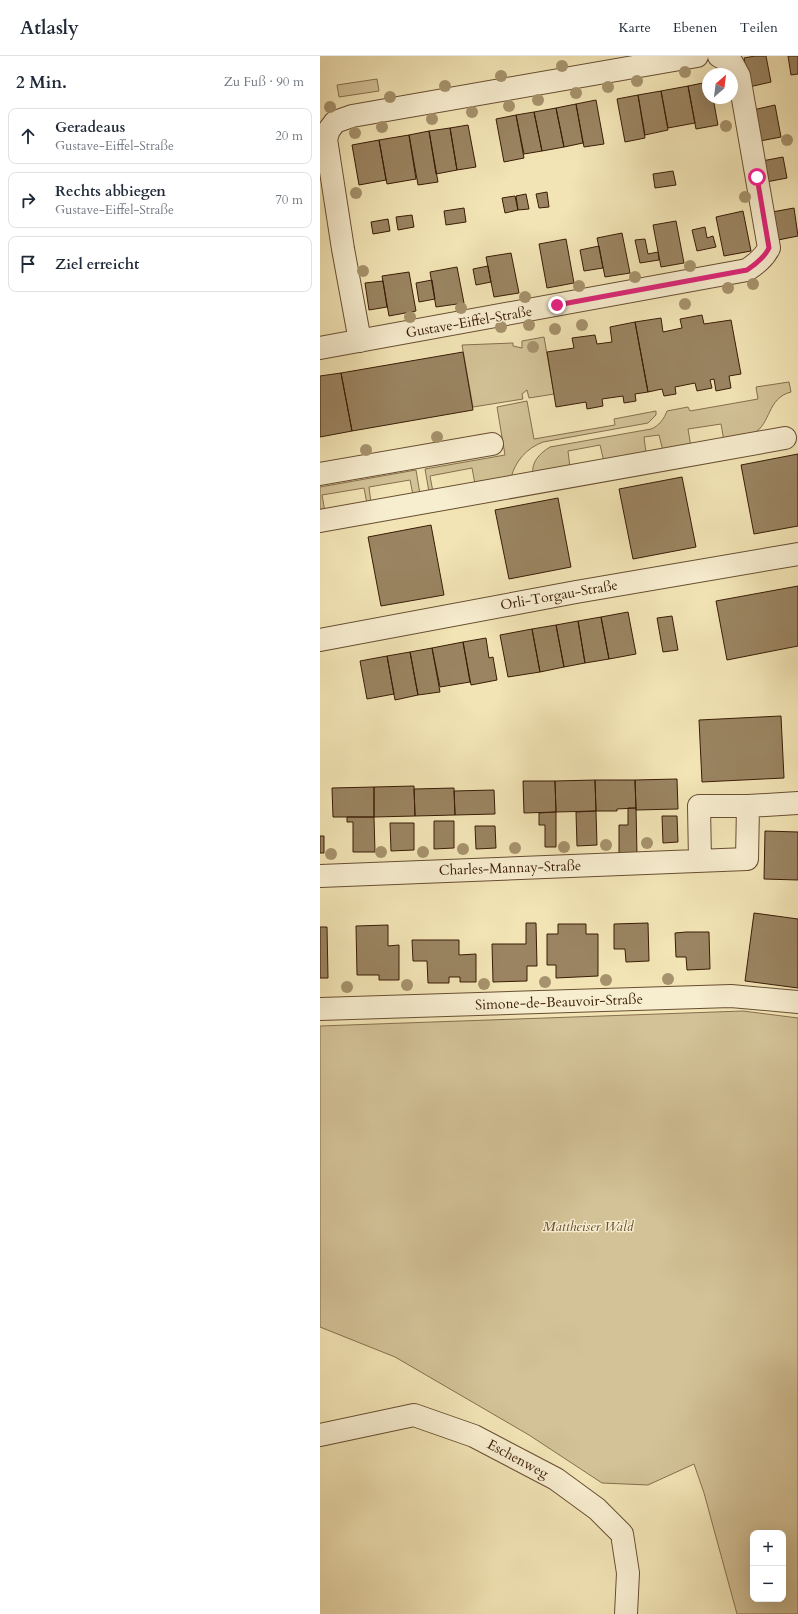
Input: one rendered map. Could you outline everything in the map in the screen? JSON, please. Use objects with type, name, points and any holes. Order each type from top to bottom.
[{"type":"street","points":[[360,342],[343,249],[326,139],[329,130],[335,122],[352,116],[415,104],[697,56]]},
{"type":"street","name":"Gustave-Eiffel-Straße","points":[[320,348],[360,342],[747,270],[757,264],[766,255],[769,248],[739,76],[732,63],[719,56]]},
{"type":"street","points":[[320,521],[785,438]]},
{"type":"street","points":[[320,474],[492,444]]},
{"type":"street","name":"Orli-Torgau-Straße","points":[[320,640],[576,592],[798,554]]},
{"type":"street","points":[[700,860],[699,806],[748,806],[798,803]]},
{"type":"street","name":"Charles-Mannay-Straße","points":[[320,876],[747,859],[748,806]]},
{"type":"street","name":"Simone-de-Beauvoir-Straße","points":[[320,1009],[731,996],[798,1002]]},
{"type":"street","name":"Eschenweg","points":[[320,1435],[414,1414],[474,1436],[556,1479],[597,1509],[622,1534],[628,1573],[626,1614]]},
{"type":"green space","points":[[377,79],[379,91],[339,97],[337,85]]},
{"type":"green space","points":[[544,337],[554,394],[529,398],[527,390],[522,394],[523,399],[473,407],[462,345],[513,343],[513,346],[522,348],[522,341]]},
{"type":"green space","points":[[789,382],[791,392],[783,395],[777,400],[764,424],[754,433],[747,436],[724,441],[721,424],[688,429],[691,447],[663,451],[659,435],[644,437],[646,453],[604,462],[600,445],[568,451],[570,468],[533,474],[533,466],[537,458],[550,447],[651,429],[661,422],[667,411],[688,407],[690,411],[758,399],[756,387]]},
{"type":"green space","points":[[527,401],[534,439],[615,425],[614,419],[656,411],[656,415],[648,423],[543,442],[522,456],[515,466],[511,478],[475,484],[472,468],[430,476],[433,492],[429,492],[425,469],[505,455],[497,407]]},
{"type":"green space","points":[[416,470],[420,494],[413,495],[410,480],[369,487],[371,503],[367,504],[364,488],[322,495],[325,512],[320,513],[320,487]]},
{"type":"green space","name":"Mattheiser Wald","points":[[743,1011],[798,1018],[798,1614],[737,1614],[704,1493],[694,1464],[648,1485],[602,1483],[529,1435],[395,1357],[320,1327],[320,1026]]},
{"type":"building","points":[[766,56],[771,82],[749,87],[744,58]]},
{"type":"building","points":[[788,56],[798,56],[798,74],[791,75]]},
{"type":"building","points":[[702,83],[702,104],[714,104],[718,125],[696,129],[688,86]]},
{"type":"building","points":[[688,86],[695,123],[668,128],[661,91]]},
{"type":"building","points":[[661,91],[668,130],[645,135],[638,95]]},
{"type":"building","points":[[638,95],[645,138],[625,142],[617,99]]},
{"type":"building","points":[[596,100],[604,144],[584,147],[576,104]]},
{"type":"building","points":[[576,104],[583,143],[564,147],[556,108]]},
{"type":"building","points":[[775,105],[781,137],[760,141],[753,110]]},
{"type":"building","points":[[556,108],[564,147],[542,151],[534,112]]},
{"type":"building","points":[[534,112],[542,151],[524,154],[516,115]]},
{"type":"building","points":[[516,115],[524,158],[504,162],[496,119]]},
{"type":"building","points":[[468,125],[476,167],[457,170],[450,128]]},
{"type":"building","points":[[450,128],[457,170],[436,174],[429,131]]},
{"type":"building","points":[[429,131],[438,182],[418,185],[409,135]]},
{"type":"building","points":[[409,135],[416,179],[387,184],[379,140]]},
{"type":"building","points":[[379,140],[386,180],[359,185],[352,145]]},
{"type":"building","points":[[783,157],[787,178],[766,182],[762,161]]},
{"type":"building","points":[[673,171],[676,185],[655,188],[653,174]]},
{"type":"building","points":[[547,192],[549,207],[539,208],[536,194]]},
{"type":"building","points":[[526,194],[529,209],[518,210],[516,196]]},
{"type":"building","points":[[515,196],[518,210],[505,213],[502,198]]},
{"type":"building","points":[[464,208],[466,222],[446,225],[444,211]]},
{"type":"building","points":[[794,208],[798,236],[778,240],[772,212]]},
{"type":"building","points":[[743,211],[751,251],[724,256],[716,217]]},
{"type":"building","points":[[412,215],[414,227],[398,230],[396,217]]},
{"type":"building","points":[[388,219],[390,231],[373,234],[371,222]]},
{"type":"building","points":[[676,221],[684,263],[661,267],[653,225]]},
{"type":"building","points":[[705,227],[707,238],[713,236],[716,247],[697,251],[692,230]]},
{"type":"building","points":[[622,233],[630,273],[605,277],[597,238]]},
{"type":"building","points":[[566,239],[574,283],[547,288],[539,244]]},
{"type":"building","points":[[645,239],[648,254],[658,252],[659,260],[640,263],[635,240]]},
{"type":"building","points":[[599,246],[603,268],[584,271],[580,250]]},
{"type":"building","points":[[511,253],[519,293],[494,297],[486,257]]},
{"type":"building","points":[[488,266],[491,282],[476,285],[473,269]]},
{"type":"building","points":[[457,267],[464,303],[436,307],[430,272]]},
{"type":"building","points":[[409,272],[416,311],[389,316],[382,276]]},
{"type":"building","points":[[432,280],[435,299],[419,302],[416,283]]},
{"type":"building","points":[[383,281],[387,307],[369,310],[365,283]]},
{"type":"building","points":[[702,315],[704,324],[731,320],[741,374],[729,376],[731,388],[716,391],[714,379],[710,380],[712,388],[697,391],[695,383],[675,387],[676,394],[664,396],[662,389],[648,392],[635,322],[661,318],[663,332],[682,328],[680,319]]},
{"type":"building","points":[[635,322],[648,392],[635,394],[636,401],[624,403],[623,396],[602,399],[603,406],[587,409],[586,402],[556,407],[547,352],[574,348],[572,338],[595,335],[597,344],[612,342],[610,327]]},
{"type":"building","points":[[463,352],[473,410],[352,431],[341,373]]},
{"type":"building","points":[[341,373],[352,431],[320,437],[320,376]]},
{"type":"building","points":[[798,454],[798,526],[754,534],[741,465]]},
{"type":"building","points":[[682,477],[696,547],[633,559],[619,489]]},
{"type":"building","points":[[558,498],[571,567],[509,579],[495,510]]},
{"type":"building","points":[[431,525],[444,595],[381,606],[368,537]]},
{"type":"building","points":[[798,586],[798,646],[727,660],[716,601]]},
{"type":"building","points":[[628,612],[636,654],[609,659],[601,617]]},
{"type":"building","points":[[672,616],[678,650],[663,652],[657,618]]},
{"type":"building","points":[[601,617],[609,659],[585,663],[578,621]]},
{"type":"building","points":[[578,621],[585,663],[564,667],[556,625]]},
{"type":"building","points":[[556,625],[564,667],[540,672],[532,629]]},
{"type":"building","points":[[532,629],[540,672],[508,677],[500,635]]},
{"type":"building","points":[[486,638],[489,658],[493,657],[497,680],[471,685],[463,642]]},
{"type":"building","points":[[463,642],[470,682],[440,687],[432,648]]},
{"type":"building","points":[[432,648],[440,692],[418,695],[410,652]]},
{"type":"building","points":[[410,652],[418,695],[395,700],[387,656]]},
{"type":"building","points":[[387,656],[394,694],[367,699],[360,661]]},
{"type":"building","points":[[781,716],[784,778],[702,782],[699,720]]},
{"type":"building","points":[[677,779],[678,809],[636,810],[635,780]]},
{"type":"building","points":[[595,780],[596,811],[556,812],[555,781]]},
{"type":"building","points":[[595,780],[635,780],[636,808],[617,809],[617,811],[596,811]]},
{"type":"building","points":[[523,781],[555,781],[556,812],[524,813]]},
{"type":"building","points":[[414,786],[415,816],[374,817],[374,787]]},
{"type":"building","points":[[374,787],[374,817],[333,817],[332,788]]},
{"type":"building","points":[[454,788],[455,815],[415,816],[414,789]]},
{"type":"building","points":[[494,790],[495,814],[455,815],[454,791]]},
{"type":"building","points":[[628,808],[636,808],[637,854],[619,854],[619,825],[628,825]]},
{"type":"building","points":[[596,811],[597,845],[577,846],[576,812]]},
{"type":"building","points":[[556,812],[556,847],[545,847],[545,825],[539,825],[539,813]]},
{"type":"building","points":[[662,816],[677,816],[678,842],[663,843]]},
{"type":"building","points":[[347,817],[374,817],[375,852],[353,852],[353,822],[347,822]]},
{"type":"building","points":[[434,821],[454,821],[454,848],[434,849]]},
{"type":"building","points":[[390,823],[414,823],[414,850],[391,851]]},
{"type":"building","points":[[475,826],[495,826],[496,848],[476,849]]},
{"type":"building","points":[[765,831],[798,832],[798,880],[764,879]]},
{"type":"building","points":[[320,836],[324,836],[324,853],[320,853]]},
{"type":"building","points":[[754,913],[798,919],[798,988],[745,981]]},
{"type":"building","points":[[526,923],[536,923],[537,966],[527,966],[527,981],[493,982],[492,944],[526,944]]},
{"type":"building","points":[[648,923],[649,961],[626,962],[625,949],[614,949],[614,924]]},
{"type":"building","points":[[558,924],[586,924],[586,934],[598,934],[598,976],[556,978],[556,965],[547,965],[547,934],[558,934]]},
{"type":"building","points":[[388,925],[388,946],[399,945],[399,980],[379,980],[379,975],[357,975],[356,926]]},
{"type":"building","points":[[320,927],[327,927],[328,978],[320,978]]},
{"type":"building","points":[[709,932],[710,969],[687,970],[686,957],[676,957],[675,933]]},
{"type":"building","points":[[412,940],[459,940],[459,955],[476,954],[476,982],[460,982],[460,977],[449,977],[449,983],[428,983],[427,961],[413,961]]},
{"type":"route","points":[[557,305],[747,270],[757,264],[766,255],[769,248],[757,177]]}]
